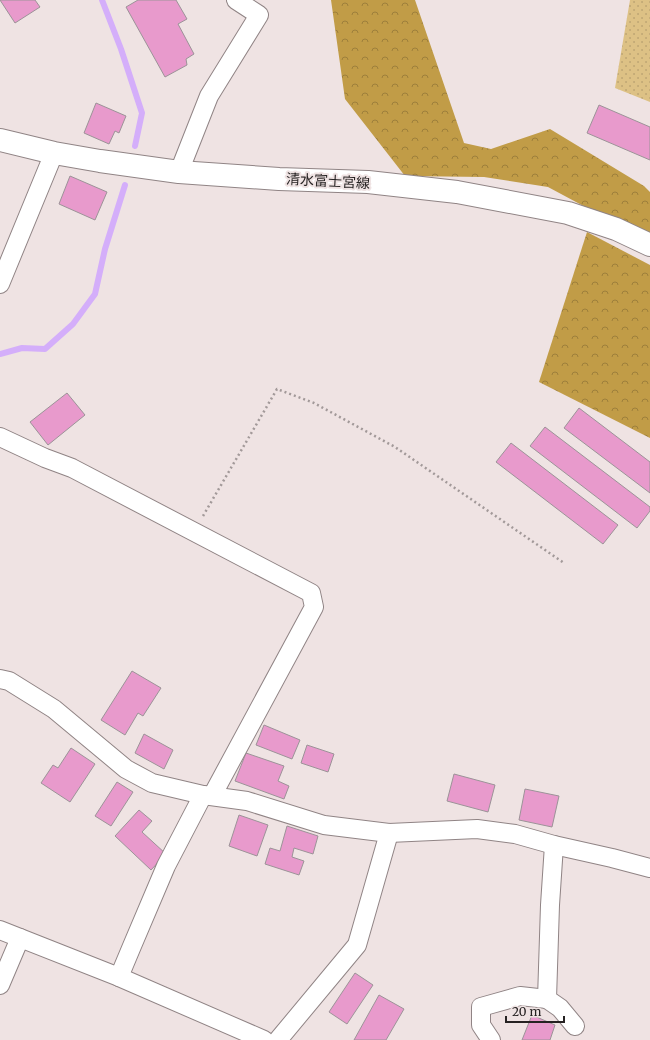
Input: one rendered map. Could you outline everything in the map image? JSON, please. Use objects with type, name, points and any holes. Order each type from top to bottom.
[{"type":"main road","name":"清水富士宮線","points":[[0,140],[54,153],[179,172],[279,179],[368,182],[457,192],[568,213],[616,229],[650,245]]},
{"type":"street","points":[[179,172],[209,96],[259,15],[236,0]]},
{"type":"street","points":[[0,284],[54,153]]},
{"type":"street","points":[[0,437],[72,468],[311,593],[314,607],[208,795],[166,866],[119,977]]},
{"type":"street","points":[[0,679],[9,681],[54,709],[126,769],[152,783],[208,795],[247,801],[324,825],[389,833],[477,829],[515,834],[650,868]]},
{"type":"street","points":[[278,1040],[357,945],[389,833]]},
{"type":"street","points":[[547,999],[550,905],[554,845]]},
{"type":"street","points":[[0,930],[119,977],[264,1040]]},
{"type":"street","points":[[0,985],[20,938]]},
{"type":"street","points":[[491,1040],[481,1025],[481,1007],[520,996],[547,999],[560,1008],[575,1026]]},
{"type":"path","points":[[194,532],[277,389],[314,403],[395,447],[564,563]]},
{"type":"shaded area","points":[[630,0],[650,0],[650,102],[615,88]]},
{"type":"green space","points":[[331,0],[415,0],[464,143],[491,149],[550,129],[644,186],[650,192],[650,233],[604,217],[548,187],[484,177],[405,176],[345,99]]},
{"type":"green space","points":[[587,232],[650,265],[650,438],[539,382]]},
{"type":"building","points":[[0,0],[35,0],[40,7],[15,23]]},
{"type":"building","points":[[138,0],[176,0],[187,19],[178,24],[194,54],[186,59],[187,65],[165,77],[126,7]]},
{"type":"building","points":[[96,103],[126,116],[119,133],[115,131],[109,144],[84,133]]},
{"type":"building","points":[[599,105],[650,127],[650,160],[587,133]]},
{"type":"building","points":[[70,176],[107,192],[95,220],[59,204]]},
{"type":"building","points":[[67,393],[85,415],[48,445],[30,422]]},
{"type":"building","points":[[579,408],[650,462],[650,493],[564,428]]},
{"type":"building","points":[[545,427],[650,507],[650,511],[637,528],[530,446]]},
{"type":"building","points":[[511,443],[618,525],[603,544],[496,462]]},
{"type":"building","points":[[132,671],[161,688],[143,716],[138,713],[125,735],[101,720]]},
{"type":"building","points":[[264,725],[300,740],[292,759],[256,745]]},
{"type":"building","points":[[144,734],[173,750],[164,769],[135,753]]},
{"type":"building","points":[[307,745],[334,754],[328,772],[301,763]]},
{"type":"building","points":[[71,748],[95,764],[70,802],[41,783],[53,765],[58,768]]},
{"type":"building","points":[[246,753],[284,766],[278,781],[289,786],[284,799],[235,781]]},
{"type":"building","points":[[454,774],[495,785],[488,812],[447,801]]},
{"type":"building","points":[[117,782],[133,792],[111,826],[95,816]]},
{"type":"building","points":[[525,789],[559,796],[552,827],[519,820]]},
{"type":"building","points":[[139,810],[152,821],[142,832],[166,854],[151,870],[115,836]]},
{"type":"building","points":[[239,815],[268,825],[257,856],[229,846]]},
{"type":"building","points":[[287,826],[318,836],[313,854],[294,848],[292,857],[304,861],[299,875],[265,864],[270,848],[280,851]]},
{"type":"building","points":[[355,973],[373,985],[347,1024],[329,1012]]},
{"type":"building","points":[[379,995],[404,1009],[386,1040],[354,1040]]},
{"type":"building","points":[[532,1015],[555,1025],[550,1040],[522,1040]]},
{"type":"waterway","points":[[102,0],[121,49],[142,113],[135,146]]},
{"type":"waterway","points":[[0,354],[22,348],[45,349],[73,324],[95,294],[105,249],[125,185]]}]
